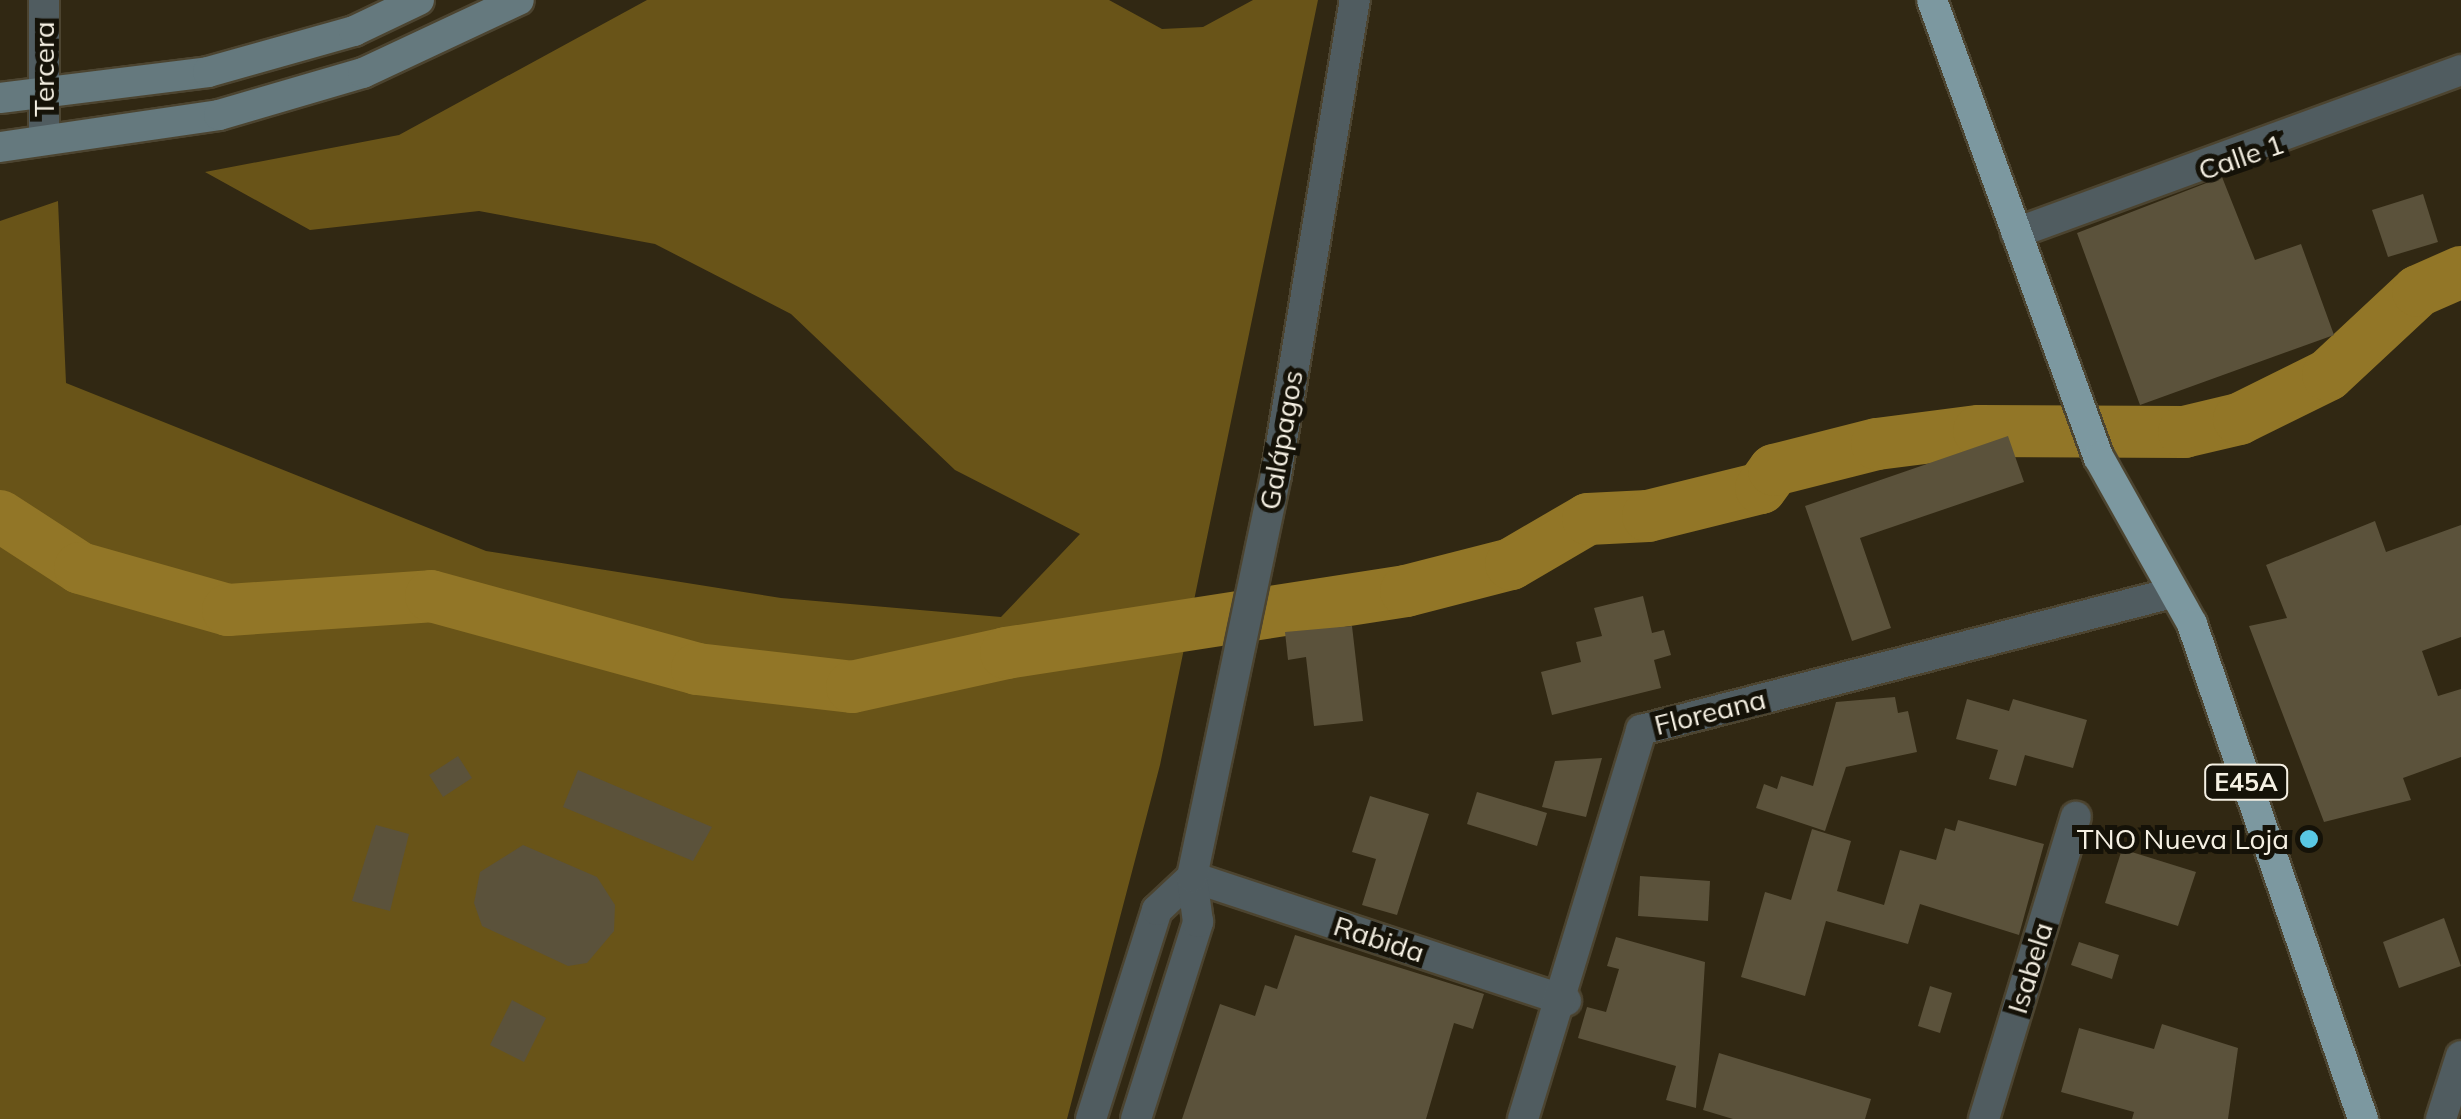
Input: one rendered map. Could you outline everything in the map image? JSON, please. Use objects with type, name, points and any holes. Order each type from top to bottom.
[{"type":"highway","name":"E45A","points":[[1932,0],[2099,458],[2192,624],[2364,1119]]},
{"type":"main road","points":[[0,98],[46,89],[208,72],[354,32],[419,0]]},
{"type":"main road","points":[[0,147],[220,116],[362,74],[519,0]]},
{"type":"street","name":"Tercera","points":[[44,0],[44,139]]},
{"type":"street","name":"Galápagos","points":[[1136,1119],[1198,922],[1192,876],[1273,488],[1355,0]]},
{"type":"street","name":"Calle 1","points":[[2016,233],[2461,70]]},
{"type":"street","name":"Floreana","points":[[1523,1119],[1566,1000],[1641,730],[2172,593]]},
{"type":"street","name":"Isabela","points":[[1984,1119],[2076,818]]},
{"type":"street","name":"Rabida","points":[[1192,876],[1566,1000]]},
{"type":"street","points":[[1090,1119],[1156,910],[1192,876]]},
{"type":"street","points":[[2442,1119],[2461,1056]]},
{"type":"shaded area","points":[[647,0],[1109,0],[1162,29],[1203,27],[1253,0],[1318,0],[1160,765],[1067,1119],[0,1119],[0,221],[58,201],[66,383],[486,551],[781,598],[1001,617],[1080,534],[955,470],[791,314],[655,244],[479,211],[310,230],[205,172],[399,135]]},
{"type":"building","points":[[2222,177],[2255,260],[2301,244],[2334,335],[2140,405],[2077,233]]},
{"type":"building","points":[[2423,194],[2438,242],[2388,257],[2372,210]]},
{"type":"building","points":[[2008,436],[2024,482],[1860,538],[1891,628],[1852,641],[1805,506]]},
{"type":"building","points":[[2375,521],[2386,552],[2461,525],[2461,637],[2422,651],[2438,696],[2461,689],[2461,757],[2403,778],[2411,800],[2324,822],[2249,626],[2287,618],[2266,565]]},
{"type":"building","points":[[1643,596],[1652,633],[1664,630],[1671,655],[1654,660],[1661,688],[1552,715],[1541,672],[1581,662],[1576,642],[1602,636],[1594,608]]},
{"type":"building","points":[[1352,626],[1363,721],[1314,726],[1306,657],[1288,660],[1285,632]]},
{"type":"building","points":[[1895,697],[1898,713],[1908,711],[1917,752],[1846,767],[1825,831],[1756,808],[1764,784],[1777,789],[1781,776],[1813,786],[1836,702]]},
{"type":"building","points":[[1967,699],[2009,711],[2013,699],[2087,720],[2073,768],[2025,755],[2016,786],[1989,779],[1998,750],[1956,739]]},
{"type":"building","points":[[458,756],[472,778],[443,797],[429,775]]},
{"type":"building","points":[[1602,758],[1586,817],[1542,807],[1555,761]]},
{"type":"building","points":[[578,770],[712,827],[693,861],[563,807]]},
{"type":"building","points":[[1477,792],[1547,813],[1537,846],[1467,824]]},
{"type":"building","points":[[1370,796],[1429,814],[1397,915],[1362,905],[1376,859],[1352,852]]},
{"type":"building","points":[[1958,820],[2044,844],[2019,935],[1920,904],[1908,944],[1826,921],[1805,996],[1741,977],[1765,892],[1791,900],[1812,829],[1851,841],[1837,891],[1884,905],[1900,850],[1936,860],[1945,828],[1955,831]]},
{"type":"building","points":[[376,825],[409,834],[390,911],[352,901]]},
{"type":"building","points":[[523,845],[597,877],[615,905],[614,931],[587,963],[568,966],[482,926],[474,903],[480,872]]},
{"type":"building","points":[[2122,849],[2196,872],[2178,926],[2105,903]]},
{"type":"building","points":[[1640,876],[1710,881],[1708,921],[1638,916]]},
{"type":"building","points":[[2444,918],[2461,966],[2399,988],[2383,942]]},
{"type":"building","points":[[1295,935],[1484,994],[1473,1029],[1454,1023],[1426,1119],[1182,1119],[1220,1004],[1255,1016],[1265,985],[1277,989]]},
{"type":"building","points":[[1616,937],[1705,962],[1696,1108],[1666,1100],[1676,1066],[1578,1038],[1587,1007],[1606,1012],[1619,969],[1607,966]]},
{"type":"building","points":[[2079,942],[2119,955],[2112,979],[2071,965]]},
{"type":"building","points":[[1930,986],[1952,993],[1940,1033],[1918,1026]]},
{"type":"building","points":[[512,1000],[546,1018],[524,1062],[490,1045]]},
{"type":"building","points":[[2162,1024],[2238,1048],[2228,1119],[2132,1119],[2134,1112],[2061,1092],[2079,1028],[2154,1049]]},
{"type":"building","points":[[1719,1053],[1871,1099],[1865,1119],[1733,1119],[1703,1110]]},
{"type":"waterway","points":[[0,516],[80,568],[228,610],[431,596],[697,669],[852,687],[1006,653],[1406,591],[1511,564],[1588,519],[1648,516],[1761,488],[1774,470],[1877,444],[1979,431],[2184,432],[2239,419],[2328,375],[2418,291],[2461,272]]},
{"type":"place","name":"TNO Nueva Loja","points":[[2309,839]]}]
